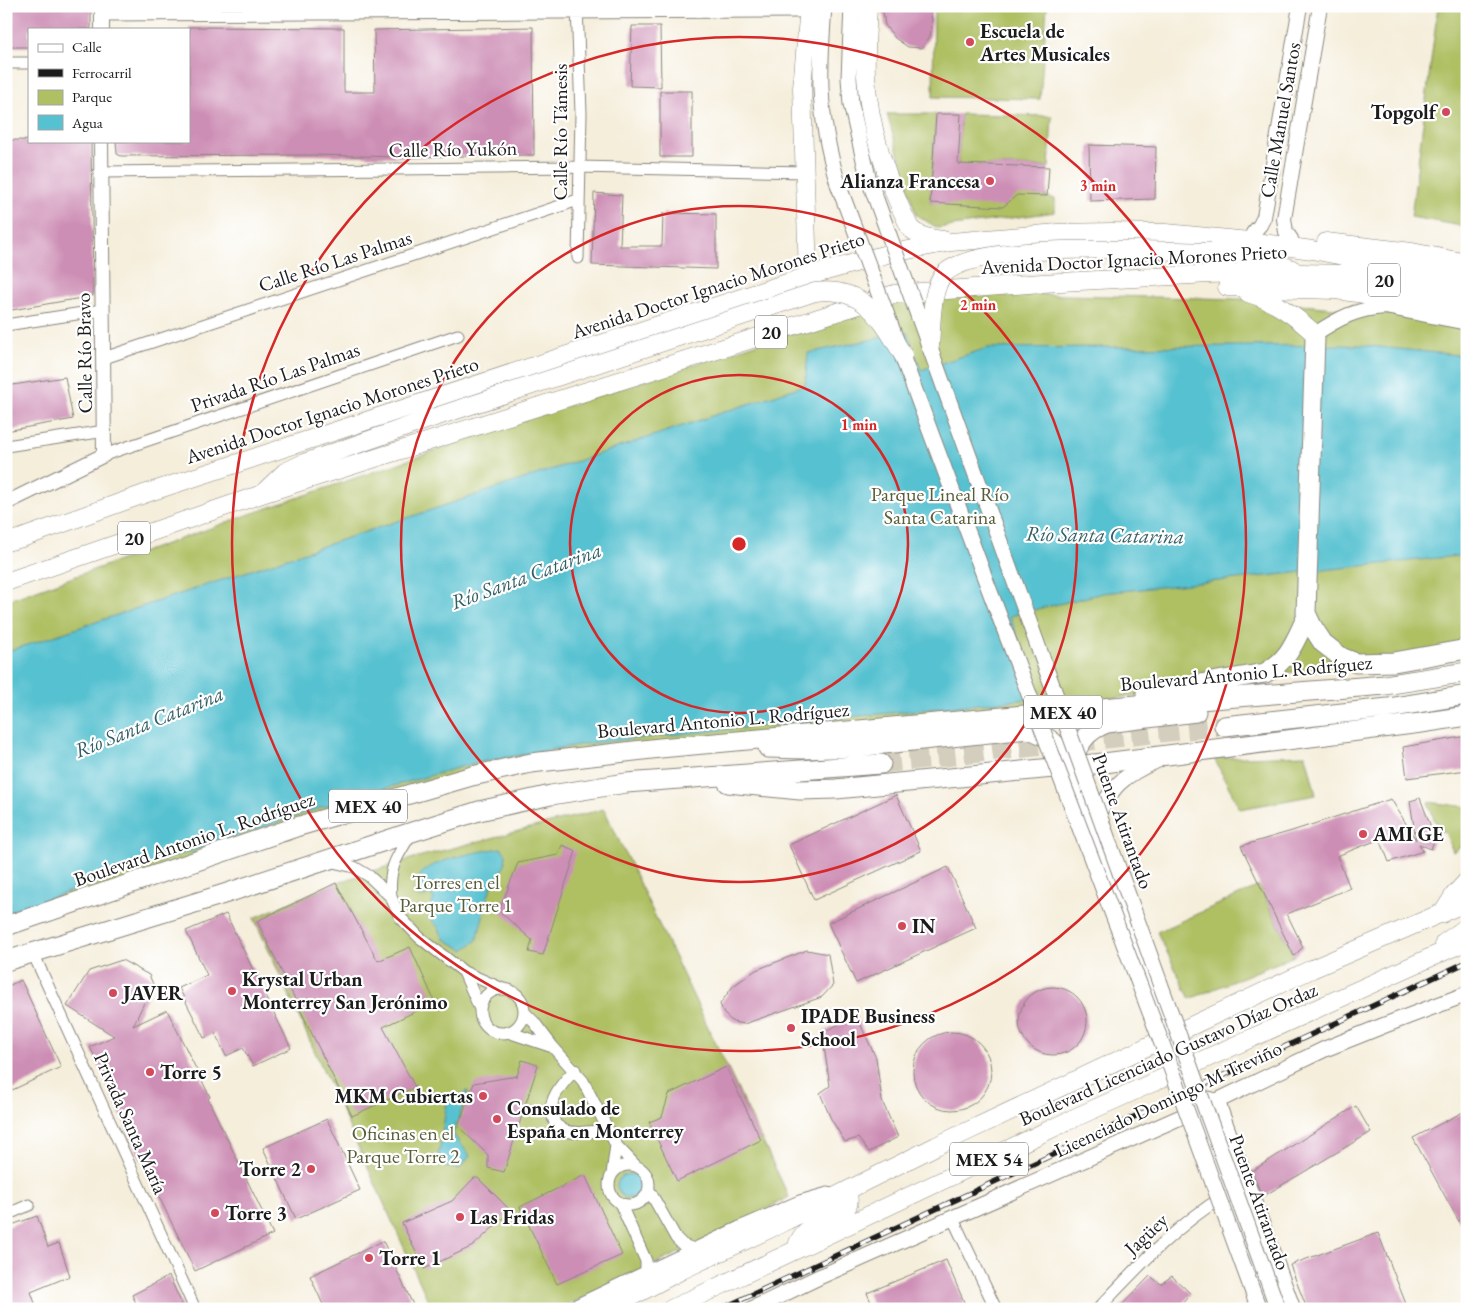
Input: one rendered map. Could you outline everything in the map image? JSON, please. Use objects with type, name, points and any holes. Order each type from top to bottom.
[{"type":"highway","points":[[1113,707],[1135,696],[1152,691],[1252,677],[1276,667],[1288,654],[1307,614],[1315,336]]},
{"type":"highway","points":[[1307,614],[1323,644],[1341,657],[1356,663],[1394,662],[1467,649]]},
{"type":"highway","name":"Boulevard Antonio L. Rodríguez","points":[[6,926],[296,828],[472,776],[531,762],[742,740],[1320,689],[1385,685],[1467,672]]},
{"type":"highway","points":[[1071,767],[1075,751],[1084,736],[1096,726],[1107,723],[1228,709],[1320,689]]},
{"type":"highway","points":[[1224,726],[1388,708],[1467,695]]},
{"type":"highway","points":[[687,777],[764,788],[836,789],[1071,767],[1467,716]]},
{"type":"highway","points":[[742,740],[757,747],[803,749],[855,747],[1028,729],[1036,731],[1060,747],[1071,767]]},
{"type":"highway","points":[[1031,771],[1044,761],[1047,754],[1044,739],[1036,731]]},
{"type":"highway","name":"MEX 40","points":[[6,961],[224,894],[412,832],[479,812],[551,795],[626,782],[881,764]]},
{"type":"main road","name":"Puente Atirantado","points":[[813,6],[824,120],[830,156],[838,184],[903,355],[988,589],[1167,1057],[1259,1309]]},
{"type":"main road","points":[[808,276],[802,88],[813,6]]},
{"type":"main road","name":"Puente Atirantado","points":[[852,6],[851,104],[868,177],[1278,1309]]},
{"type":"main road","points":[[868,6],[866,76],[875,132],[885,166],[910,228],[915,233],[924,237],[951,242]]},
{"type":"main road","name":"Avenida Doctor Ignacio Morones Prieto","points":[[6,542],[22,538],[147,492],[808,276],[887,254],[951,242],[1058,233],[1166,233],[1208,244],[1312,250],[1467,280]]},
{"type":"main road","points":[[1208,244],[1233,233],[1253,233],[1291,239],[1394,249],[1467,263]]},
{"type":"main road","points":[[930,346],[933,300],[936,288],[944,274],[965,262],[1006,254],[1208,244],[1273,260],[1299,272]]},
{"type":"main road","name":"Avenida Doctor Ignacio Morones Prieto","points":[[6,582],[262,494],[894,294],[1128,278],[1247,272],[1299,272],[1347,274],[1452,292],[1467,297]]},
{"type":"main road","points":[[1128,278],[1227,287],[1336,290],[1426,303],[1467,312]]},
{"type":"main road","points":[[1227,287],[1277,304],[1297,318],[1315,336]]},
{"type":"main road","points":[[262,494],[285,472],[304,462],[815,292],[830,290],[841,292],[863,301],[891,334],[903,355]]},
{"type":"main road","points":[[1093,826],[1105,800],[1115,786],[1128,774],[1170,755]]},
{"type":"main road","points":[[1071,767],[1183,1069],[1268,1309]]},
{"type":"main road","points":[[1442,914],[1454,894],[1467,881]]},
{"type":"main road","name":"Boulevard Licenciado Gustavo Díaz Ordaz","points":[[608,1309],[691,1266],[945,1142],[1312,969],[1467,902]]},
{"type":"main road","points":[[1430,958],[1444,943],[1467,927]]},
{"type":"main road","name":"Boulevard Licenciado Gustavo Díaz Ordaz","points":[[671,1309],[1183,1069],[1467,942]]},
{"type":"main road","name":"Licenciado Domingo M Treviño","points":[[1217,1101],[1326,1049],[1467,994]]},
{"type":"main road","points":[[1194,1103],[1217,1101],[1293,1309]]},
{"type":"main road","name":"Licenciado Domingo M Treviño","points":[[752,1309],[819,1277],[953,1219],[1194,1103]]},
{"type":"main road","points":[[796,1249],[799,1240],[806,1231],[844,1212],[850,1199],[847,1191]]},
{"type":"main road","name":"Boulevard Licenciado Gustavo Díaz Ordaz","points":[[572,1309],[800,1203],[825,1195],[847,1191]]},
{"type":"street","points":[[102,17],[577,9],[798,12],[813,6]]},
{"type":"street","name":"Calle Manuel Santos","points":[[1253,233],[1264,217],[1300,6]]},
{"type":"street","name":"Calle Manuel Santos","points":[[1291,239],[1286,232],[1284,219],[1320,6]]},
{"type":"street","name":"Calle Río Támesis","points":[[577,9],[581,113],[578,258]]},
{"type":"street","points":[[6,63],[28,63]]},
{"type":"street","points":[[1278,138],[1296,142]]},
{"type":"street","name":"Calle Río Bravo","points":[[101,142],[104,455]]},
{"type":"street","name":"Calle Río Yukón","points":[[100,172],[579,167],[806,172]]},
{"type":"street","name":"Calle Río Las Palmas","points":[[104,358],[578,200]]},
{"type":"street","points":[[1315,336],[1340,317],[1378,307],[1467,323]]},
{"type":"street","points":[[6,325],[102,310]]},
{"type":"street","name":"Privada Río Las Palmas","points":[[104,455],[458,335]]},
{"type":"street","points":[[6,446],[105,431]]},
{"type":"street","points":[[6,503],[104,455]]},
{"type":"street","points":[[412,832],[391,869],[391,897],[400,917],[419,938],[464,972],[512,991],[517,995],[522,1001],[524,1012],[521,1022],[513,1030]]},
{"type":"street","points":[[325,860],[354,867],[369,876],[391,897]]},
{"type":"street","name":"Privada Santa María","points":[[33,953],[195,1309]]},
{"type":"street","points":[[464,972],[480,1009]]},
{"type":"street","points":[[503,989],[490,992],[484,997],[480,1009],[480,1018],[484,1025],[497,1033],[513,1030],[534,1022]]},
{"type":"street","points":[[524,1012],[575,1070],[583,1081],[614,1140],[646,1175],[650,1183],[649,1190],[646,1196],[636,1204],[620,1203],[611,1194],[609,1186],[612,1174],[614,1140]]},
{"type":"street","points":[[513,1030],[553,1047]]},
{"type":"street","points":[[575,1070],[564,1081],[555,1095],[551,1109],[555,1124],[565,1131],[582,1132],[596,1130],[614,1140]]},
{"type":"street","points":[[612,1174],[625,1166],[636,1166]]},
{"type":"street","points":[[649,1190],[676,1238],[683,1245],[697,1250]]},
{"type":"street","name":"Jagüey","points":[[1098,1309],[1161,1243],[1201,1210],[1227,1194]]},
{"type":"street","points":[[620,1203],[646,1261],[646,1274]]},
{"type":"street","points":[[6,1215],[29,1205]]},
{"type":"street","points":[[953,1219],[996,1309]]},
{"type":"green space","points":[[934,6],[1047,6],[1040,99],[933,97]]},
{"type":"green space","name":"Topgolf","points":[[1438,6],[1467,6],[1467,227],[1411,217]]},
{"type":"green space","points":[[887,114],[936,114],[930,203],[994,196],[1043,196],[1055,199],[1055,212],[938,228],[916,215]]},
{"type":"green space","points":[[961,114],[1052,116],[1049,167],[958,164]]},
{"type":"green space","name":"Río Santa Catarina","points":[[1020,294],[1242,299],[1384,313],[1467,328],[1467,651],[1358,668],[1277,673],[1152,694],[756,737],[548,757],[6,925],[6,601],[253,513],[543,414],[847,314],[923,296]]},
{"type":"green space","points":[[1306,755],[1316,795],[1240,809],[1214,758]]},
{"type":"green space","points":[[1428,802],[1467,807],[1467,843],[1453,852],[1445,832],[1437,829],[1438,823],[1435,822]]},
{"type":"green space","points":[[604,809],[789,1197],[706,1240],[559,1309],[432,1309],[254,918],[336,883],[414,858]]},
{"type":"green space","points":[[1259,886],[1294,956],[1190,999],[1157,932]]},
{"type":"water","name":"Río Santa Catarina","points":[[907,332],[921,370],[987,348],[1360,345],[1467,356],[1467,555],[1103,593],[1010,616],[1040,698],[591,743],[475,763],[341,801],[6,913],[6,652],[805,385],[808,353]]},
{"type":"water","points":[[501,848],[506,854],[505,865],[488,896],[477,940],[464,950],[444,939],[438,927],[429,918],[427,912],[434,899],[431,895],[420,897],[415,895],[418,881],[422,873],[437,864],[459,856]]},
{"type":"water","points":[[468,1091],[453,1134],[470,1156],[459,1169],[435,1165],[440,1147],[447,1102]]},
{"type":"water","points":[[629,1174],[638,1177],[641,1186],[638,1195],[629,1198],[620,1195],[617,1186],[620,1177]]},
{"type":"building","points":[[6,6],[91,6],[91,28],[28,28],[28,47],[6,47]]},
{"type":"building","points":[[882,6],[929,6],[932,20],[930,36],[922,48],[908,47],[895,38],[885,25]]},
{"type":"building","points":[[632,26],[660,26],[661,87],[630,86]]},
{"type":"building","points":[[533,27],[534,155],[405,157],[311,155],[121,156],[117,154],[116,142],[190,142],[189,28],[344,28],[344,92],[375,92],[374,30]]},
{"type":"building","points":[[660,91],[692,91],[692,157],[660,157]]},
{"type":"building","name":"Alianza Francesa","points":[[936,114],[961,114],[958,164],[1049,167],[1047,196],[1017,195],[1003,207],[930,203]]},
{"type":"building","points":[[6,140],[91,142],[93,296],[6,311]]},
{"type":"building","points":[[1089,145],[1156,147],[1155,199],[1090,201]]},
{"type":"building","points":[[594,193],[622,195],[620,246],[662,246],[663,213],[716,214],[716,269],[592,265]]},
{"type":"building","points":[[65,377],[73,419],[6,431],[6,386]]},
{"type":"building","points":[[1467,736],[1467,770],[1407,778],[1403,747]]},
{"type":"building","points":[[896,795],[921,851],[814,900],[789,845]]},
{"type":"building","points":[[1420,798],[1431,827],[1430,833],[1436,835],[1431,849],[1419,844],[1423,851],[1389,862],[1380,839],[1337,856],[1350,888],[1287,914],[1303,947],[1294,956],[1241,846],[1391,799],[1416,840],[1410,801]]},
{"type":"building","points":[[562,845],[576,851],[543,955],[529,952],[532,940],[499,911],[518,863],[558,855]]},
{"type":"building","name":"IN","points":[[948,867],[976,928],[856,983],[828,923]]},
{"type":"building","points":[[336,883],[378,961],[410,947],[435,1002],[383,1027],[415,1087],[352,1116],[257,921]]},
{"type":"building","points":[[226,914],[291,1048],[253,1066],[243,1048],[226,1056],[215,1033],[204,1038],[179,988],[207,975],[186,931]]},
{"type":"building","points":[[807,950],[828,954],[833,985],[822,997],[744,1024],[733,1022],[724,1014],[720,1004],[733,986],[756,970]]},
{"type":"building","points":[[122,960],[149,975],[153,984],[133,1026],[167,1010],[210,1097],[208,1099],[273,1234],[195,1271],[133,1143],[90,1047],[114,1036],[67,1006],[89,971]]},
{"type":"building","points":[[21,980],[61,1067],[6,1093],[6,987]]},
{"type":"building","points":[[1060,987],[1072,993],[1081,1002],[1087,1014],[1085,1034],[1077,1045],[1060,1055],[1046,1055],[1029,1045],[1021,1034],[1019,1014],[1029,997],[1040,989]]},
{"type":"building","points":[[856,1015],[876,1058],[882,1101],[898,1137],[869,1152],[858,1138],[845,1142],[831,1119],[820,1093],[830,1086],[822,1033]]},
{"type":"building","points":[[952,1032],[967,1035],[980,1043],[988,1056],[991,1071],[988,1086],[980,1099],[967,1107],[952,1110],[937,1107],[924,1099],[916,1086],[913,1071],[916,1056],[924,1043],[937,1035]]},
{"type":"building","points":[[522,1060],[538,1065],[504,1172],[488,1168],[488,1155],[458,1126],[474,1083],[517,1076]]},
{"type":"building","points":[[726,1067],[761,1140],[677,1181],[649,1122],[662,1117],[669,1094]]},
{"type":"building","points":[[1356,1106],[1371,1132],[1262,1197],[1252,1171]]},
{"type":"building","points":[[1467,1110],[1467,1236],[1413,1138]]},
{"type":"building","name":"Torre 2","points":[[327,1119],[360,1190],[296,1219],[263,1148]]},
{"type":"building","points":[[585,1175],[622,1255],[557,1284],[520,1207]]},
{"type":"building","name":"Las Fridas","points":[[474,1178],[478,1178],[511,1211],[473,1246],[424,1269],[402,1223],[452,1201]]},
{"type":"building","points":[[37,1216],[48,1247],[59,1243],[70,1276],[31,1292],[37,1309],[6,1309],[6,1227]]},
{"type":"building","points":[[1378,1233],[1408,1309],[1307,1309],[1290,1265]]},
{"type":"building","name":"Torre 1","points":[[383,1241],[415,1309],[325,1309],[310,1276]]},
{"type":"building","points":[[946,1260],[967,1309],[874,1309],[867,1293]]},
{"type":"building","points":[[169,1276],[184,1309],[139,1309],[132,1295]]},
{"type":"building","points":[[1150,1276],[1161,1284],[1172,1276],[1191,1294],[1177,1309],[1118,1309]]},
{"type":"tunnel","points":[[881,764],[1224,726]]},
{"type":"railway","points":[[721,1309],[1467,962]]},
{"type":"place","name":"Escuela de Artes Musicales","points":[[970,42]]},
{"type":"place","name":"Topgolf","points":[[1446,112]]},
{"type":"place","name":"Alianza Francesa","points":[[990,181]]},
{"type":"place","name":"AMI GE","points":[[1363,834]]},
{"type":"place","name":"IN","points":[[902,926]]},
{"type":"place","name":"Krystal Urban Monterrey San Jerónimo","points":[[232,991]]},
{"type":"place","name":"JAVER","points":[[113,993]]},
{"type":"place","name":"IPADE Business School","points":[[791,1028]]},
{"type":"place","name":"Torre 5","points":[[150,1072]]},
{"type":"place","name":"MKM Cubiertas","points":[[483,1096]]},
{"type":"place","name":"Consulado de España en Monterrey","points":[[497,1119]]},
{"type":"place","name":"Torre 2","points":[[311,1169]]},
{"type":"place","name":"Torre 3","points":[[215,1213]]},
{"type":"place","name":"Las Fridas","points":[[460,1217]]},
{"type":"place","name":"Torre 1","points":[[369,1258]]},
{"type":"park label","name":"Parque Lineal Río Santa Catarina","points":[[940,506]]},
{"type":"park label","name":"Torres en el Parque Torre 1","points":[[456,894]]},
{"type":"park label","name":"Oficinas en el Parque Torre 2","points":[[403,1144]]}]
